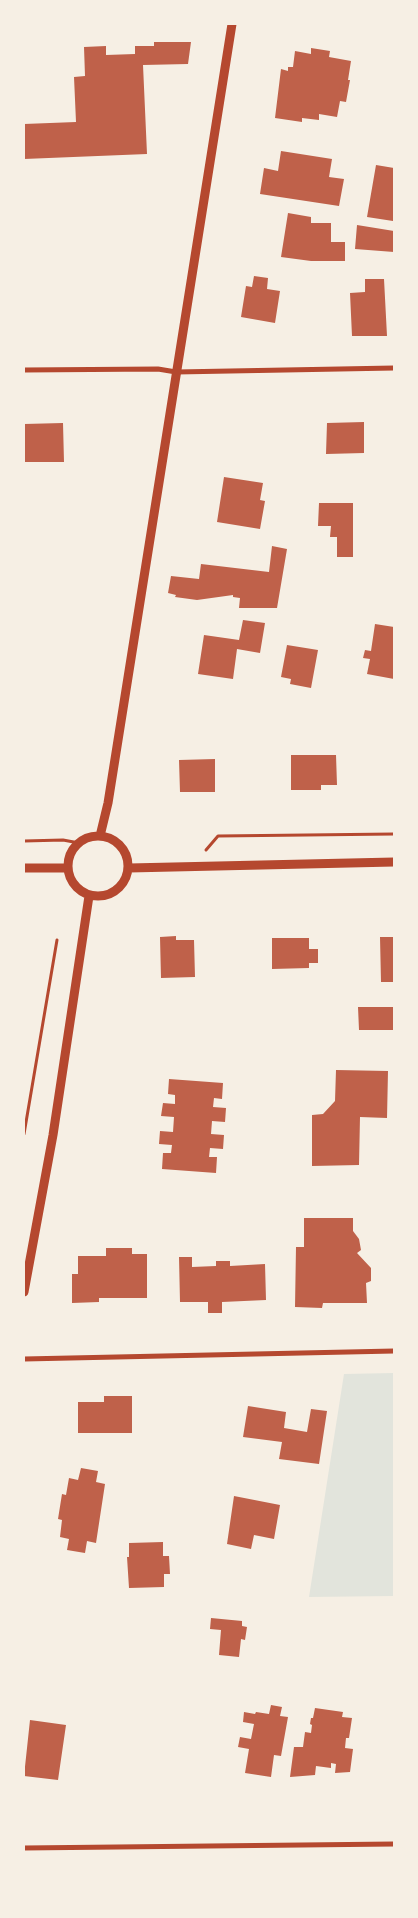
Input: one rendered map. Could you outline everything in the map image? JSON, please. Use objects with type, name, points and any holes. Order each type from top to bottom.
[{"type":"street","points":[[100,836],[108,803],[232,24]]},
{"type":"street","points":[[24,370],[158,368],[176,372],[394,368]]},
{"type":"street","points":[[100,836],[109,838],[124,850],[128,858],[127,877],[115,892],[106,896],[89,896],[73,883],[68,868],[70,855],[79,843],[90,837],[100,836]]},
{"type":"street","points":[[128,868],[394,862]]},
{"type":"street","points":[[24,868],[68,868]]},
{"type":"street","points":[[24,1292],[52,1135],[89,896]]},
{"type":"street","points":[[24,1359],[394,1351]]},
{"type":"street","points":[[24,1848],[394,1844]]},
{"type":"path","points":[[218,836],[394,834]]},
{"type":"path","points":[[24,841],[63,840],[79,843]]},
{"type":"path","points":[[24,1134],[57,940]]},
{"type":"shaded area","points":[[394,1373],[394,1596],[309,1597],[344,1374]]},
{"type":"building","points":[[154,42],[191,42],[188,64],[143,65],[147,154],[24,159],[24,124],[76,122],[74,77],[85,76],[84,47],[106,46],[106,55],[135,54],[135,46],[154,46]]},
{"type":"building","points":[[311,48],[330,51],[329,57],[351,61],[346,102],[340,101],[337,117],[319,114],[319,120],[302,118],[302,122],[275,118],[281,69],[288,71],[288,67],[293,67],[295,51],[311,54]]},
{"type":"building","points":[[281,151],[332,159],[329,177],[344,179],[339,206],[260,194],[264,168],[278,171]]},
{"type":"building","points":[[376,165],[394,168],[393,221],[367,217]]},
{"type":"building","points":[[288,213],[311,217],[311,223],[331,223],[331,242],[345,242],[345,261],[311,261],[281,257]]},
{"type":"building","points":[[357,225],[394,231],[394,252],[355,249]]},
{"type":"building","points":[[254,276],[268,278],[267,289],[280,291],[275,323],[241,317],[246,286],[252,287]]},
{"type":"building","points":[[365,279],[384,279],[387,336],[352,336],[350,293],[365,292]]},
{"type":"building","points":[[364,422],[364,453],[326,454],[327,423]]},
{"type":"building","points":[[63,423],[64,462],[24,462],[24,424]]},
{"type":"building","points":[[224,477],[263,483],[260,500],[265,501],[260,529],[217,522]]},
{"type":"building","points":[[319,503],[353,503],[353,557],[337,557],[337,537],[330,537],[331,526],[318,526]]},
{"type":"building","points":[[272,546],[287,549],[277,608],[239,608],[240,598],[233,597],[233,595],[197,600],[175,597],[176,595],[168,593],[171,576],[199,579],[201,564],[269,572]]},
{"type":"building","points":[[243,620],[265,623],[260,653],[237,649],[233,679],[198,674],[204,635],[239,640]]},
{"type":"building","points":[[375,624],[394,627],[394,679],[367,674],[370,659],[363,658],[365,650],[371,651]]},
{"type":"building","points":[[287,645],[318,650],[311,688],[290,684],[291,679],[281,677]]},
{"type":"building","points":[[291,755],[336,755],[337,785],[321,785],[321,790],[291,790]]},
{"type":"building","points":[[215,759],[215,792],[180,792],[179,760]]},
{"type":"building","points":[[176,936],[176,940],[194,940],[195,977],[161,978],[160,937]]},
{"type":"building","points":[[380,937],[394,937],[394,982],[381,982]]},
{"type":"building","points":[[272,938],[309,938],[309,949],[318,949],[318,963],[309,963],[309,968],[272,969]]},
{"type":"building","points":[[358,1007],[394,1007],[394,1030],[359,1030]]},
{"type":"building","points":[[336,1070],[388,1071],[387,1118],[360,1117],[359,1165],[312,1166],[312,1115],[323,1114],[335,1101]]},
{"type":"building","points":[[169,1079],[223,1083],[222,1099],[214,1098],[213,1107],[226,1108],[225,1122],[212,1121],[211,1134],[224,1135],[223,1149],[210,1148],[209,1157],[217,1157],[216,1173],[162,1169],[163,1153],[171,1153],[172,1145],[159,1144],[160,1131],[173,1132],[174,1117],[161,1116],[163,1103],[175,1104],[175,1095],[168,1094]]},
{"type":"building","points":[[304,1218],[353,1218],[353,1231],[359,1239],[361,1250],[357,1253],[371,1268],[371,1281],[366,1283],[367,1303],[323,1303],[322,1308],[295,1307],[296,1247],[304,1247]]},
{"type":"building","points":[[106,1248],[132,1248],[132,1254],[147,1254],[147,1298],[99,1298],[99,1302],[72,1303],[72,1274],[78,1274],[78,1256],[106,1256]]},
{"type":"building","points":[[179,1257],[192,1257],[192,1267],[216,1266],[216,1261],[230,1261],[230,1266],[265,1264],[266,1300],[222,1302],[222,1313],[208,1313],[208,1302],[180,1302]]},
{"type":"building","points":[[104,1396],[132,1396],[132,1433],[78,1433],[78,1402],[104,1402]]},
{"type":"building","points":[[248,1406],[286,1412],[284,1428],[307,1432],[311,1409],[327,1411],[319,1464],[279,1459],[282,1442],[243,1437]]},
{"type":"building","points":[[81,1468],[98,1471],[96,1482],[105,1484],[96,1543],[87,1541],[85,1553],[67,1550],[69,1539],[60,1537],[62,1520],[58,1519],[62,1494],[66,1495],[69,1478],[78,1480]]},
{"type":"building","points":[[234,1496],[280,1505],[274,1539],[254,1535],[251,1549],[227,1544]]},
{"type":"building","points":[[163,1542],[163,1556],[169,1556],[170,1574],[164,1574],[164,1587],[129,1588],[127,1557],[129,1557],[129,1543]]},
{"type":"building","points":[[211,1618],[242,1621],[242,1626],[247,1627],[245,1640],[241,1639],[239,1657],[219,1655],[221,1630],[210,1629]]},
{"type":"building","points":[[271,1705],[282,1707],[280,1716],[288,1717],[281,1756],[274,1755],[271,1777],[245,1773],[249,1749],[238,1747],[240,1737],[251,1739],[254,1724],[243,1722],[244,1712],[269,1714]]},
{"type":"building","points":[[315,1708],[343,1712],[342,1717],[352,1718],[349,1738],[346,1738],[345,1748],[353,1749],[350,1772],[335,1773],[336,1764],[331,1763],[331,1768],[316,1766],[315,1775],[290,1777],[294,1747],[303,1747],[305,1732],[311,1733],[312,1725],[310,1724]]},
{"type":"building","points":[[30,1720],[66,1725],[58,1780],[24,1776]]}]
